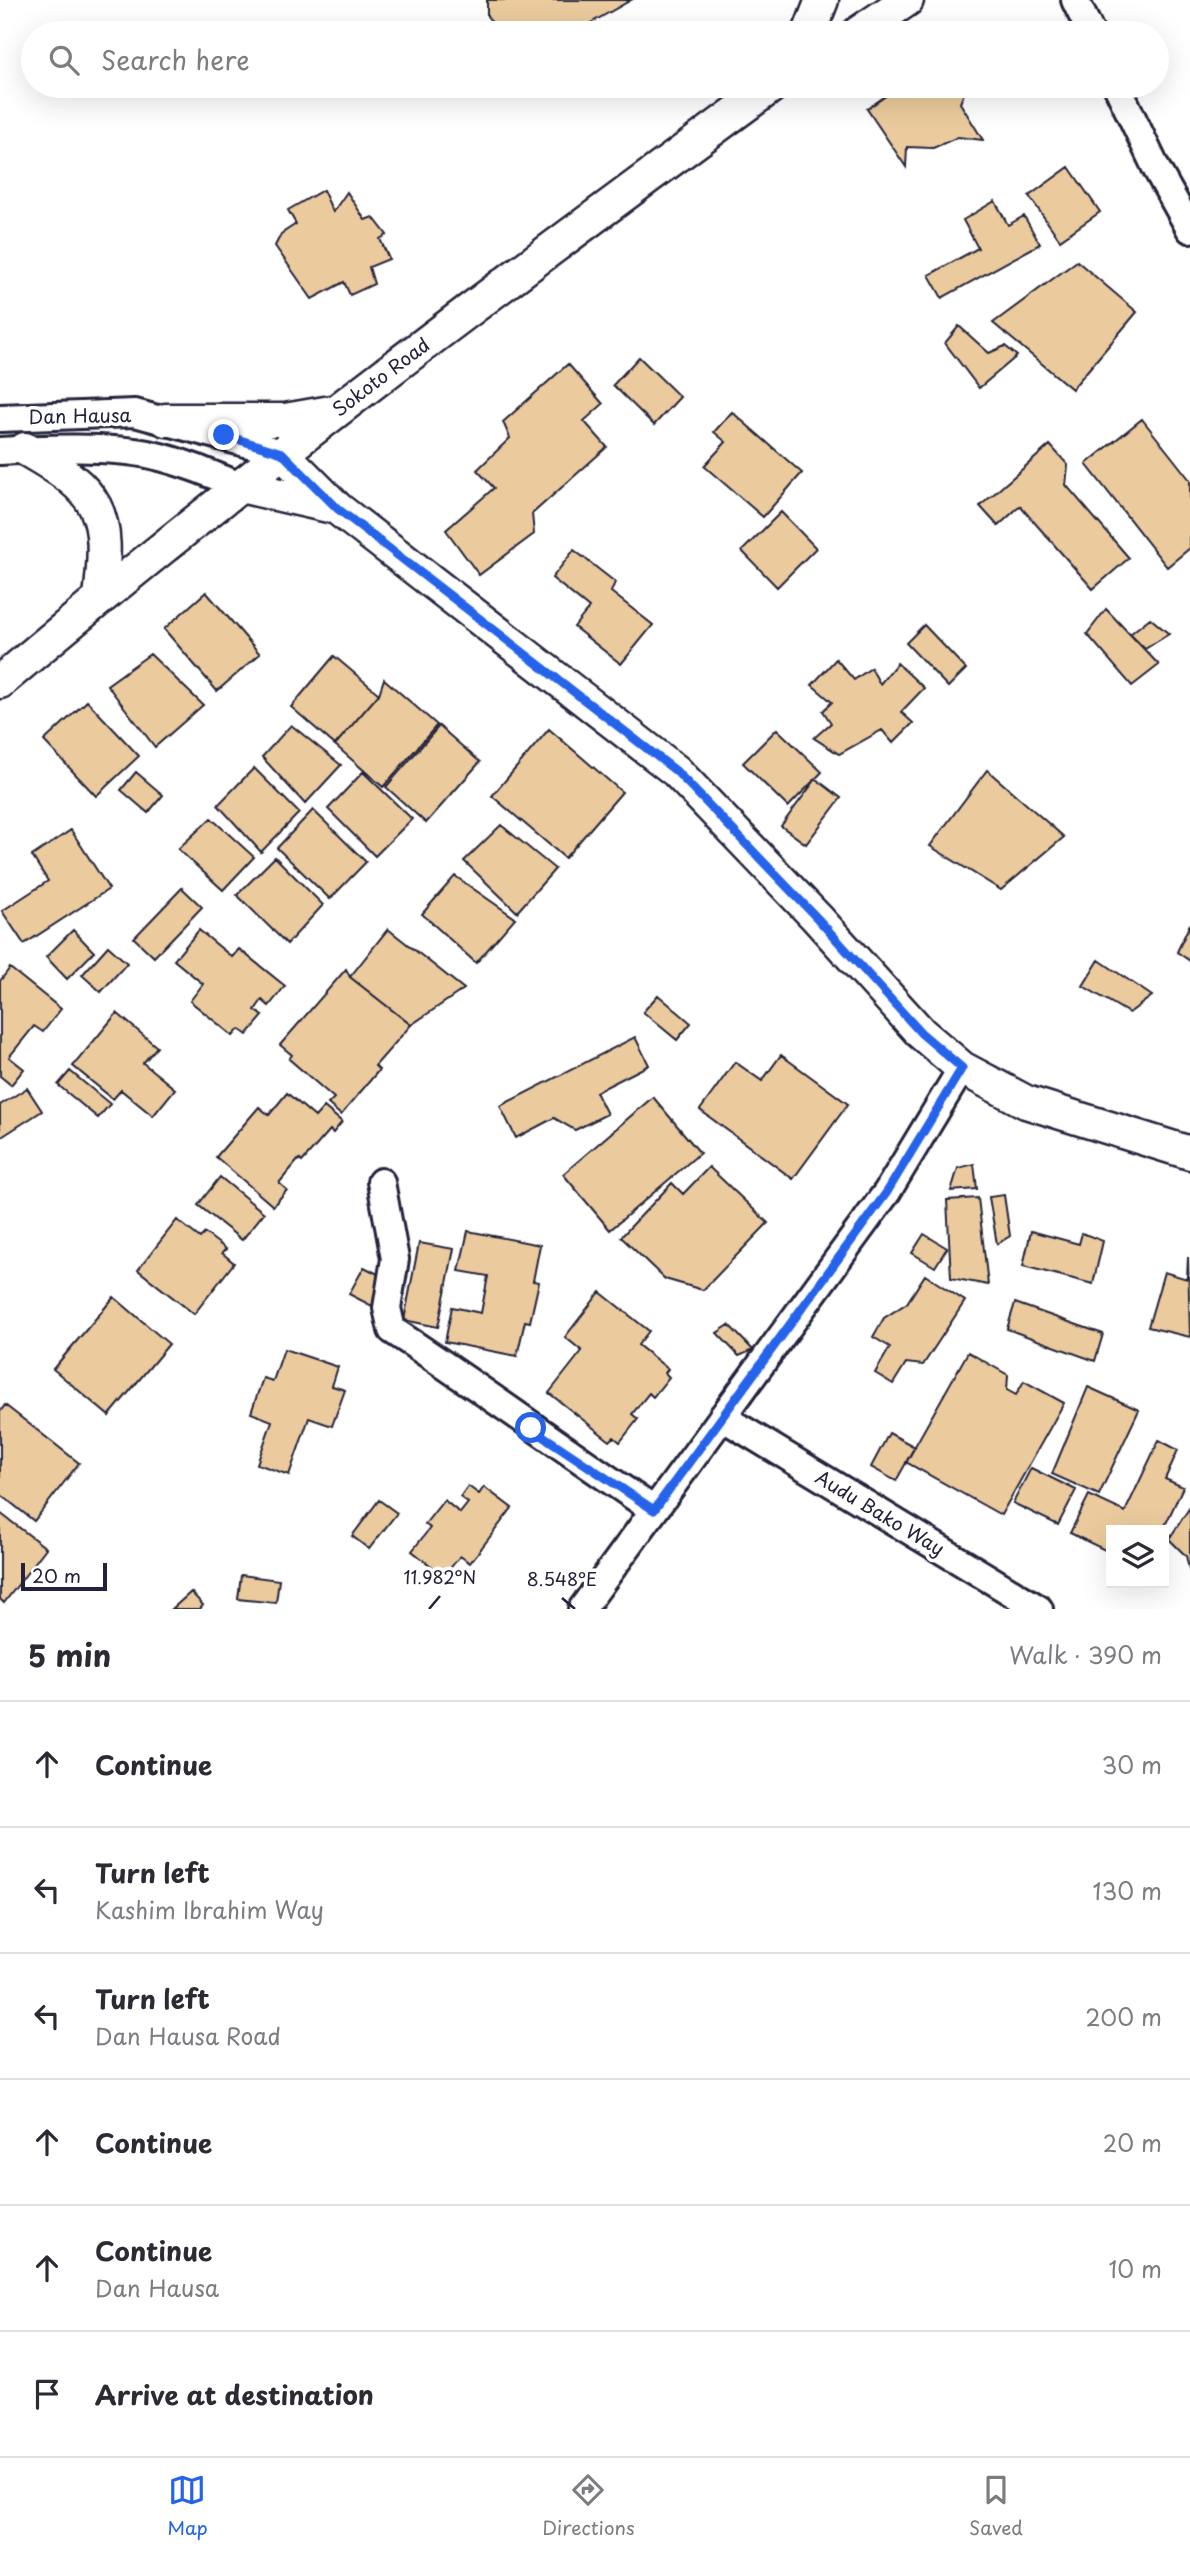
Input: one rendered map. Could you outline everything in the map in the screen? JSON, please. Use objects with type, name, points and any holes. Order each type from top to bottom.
[{"type":"street","points":[[814,21],[822,0]]},
{"type":"street","points":[[866,18],[907,0]]},
{"type":"street","points":[[1075,0],[1085,21]]},
{"type":"street","name":"Sokoto Road","points":[[0,682],[100,597],[336,411],[756,98]]},
{"type":"street","points":[[1122,98],[1190,229]]},
{"type":"street","points":[[166,420],[285,419],[336,411]]},
{"type":"street","name":"Dan Hausa","points":[[0,418],[135,413],[282,453]]},
{"type":"street","points":[[13,450],[57,468],[86,491],[101,517],[106,547],[100,597]]},
{"type":"street","name":"Dan Hausa","points":[[13,450],[151,455],[200,469],[240,486]]},
{"type":"street","points":[[282,453],[338,509],[676,771],[817,918],[921,1033],[962,1068],[1026,1101],[1190,1153]]},
{"type":"street","points":[[240,486],[338,509]]},
{"type":"street","points":[[582,1609],[887,1192],[962,1068]]},
{"type":"street","points":[[381,1182],[395,1259],[387,1308],[392,1330],[654,1510]]},
{"type":"street","name":"Audu Bako Way","points":[[722,1417],[1038,1609]]},
{"type":"building","points":[[487,0],[631,0],[594,21],[491,21],[487,16]]},
{"type":"building","points":[[883,98],[962,98],[960,103],[983,140],[958,137],[933,148],[907,147],[906,167],[867,109]]},
{"type":"building","points":[[1069,167],[1100,212],[1060,240],[1029,196]]},
{"type":"building","points":[[323,190],[333,212],[347,192],[365,220],[373,217],[387,235],[380,239],[389,259],[369,267],[374,284],[350,295],[344,282],[312,299],[275,246],[281,234],[296,224],[288,210]]},
{"type":"building","points":[[995,201],[1008,225],[1024,216],[1040,244],[942,298],[929,275],[978,248],[963,220]]},
{"type":"building","points":[[1077,261],[1137,312],[1072,389],[993,323]]},
{"type":"building","points":[[959,326],[989,353],[1005,346],[1017,356],[979,388],[945,343]]},
{"type":"building","points":[[639,357],[680,397],[654,425],[613,385]]},
{"type":"building","points":[[568,364],[603,404],[584,421],[607,447],[532,514],[534,534],[479,575],[446,530],[494,488],[477,470],[510,438],[503,422]]},
{"type":"building","points":[[732,412],[802,473],[763,517],[704,466],[726,442],[714,432]]},
{"type":"building","points":[[1142,419],[1190,480],[1190,548],[1167,567],[1086,464]]},
{"type":"building","points":[[1050,445],[1068,465],[1066,485],[1129,558],[1093,589],[1020,506],[998,526],[980,506]]},
{"type":"building","points":[[781,512],[816,548],[777,587],[742,551]]},
{"type":"building","points":[[574,550],[615,582],[611,592],[653,625],[621,664],[574,627],[589,608],[552,578]]},
{"type":"building","points":[[206,592],[260,654],[217,691],[164,629]]},
{"type":"building","points":[[1106,609],[1159,665],[1132,686],[1087,634]]},
{"type":"building","points":[[1150,618],[1169,634],[1145,649],[1130,634]]},
{"type":"building","points":[[924,625],[966,669],[948,687],[906,643]]},
{"type":"building","points":[[150,654],[203,705],[155,747],[107,685]]},
{"type":"building","points":[[334,656],[379,694],[335,745],[291,707]]},
{"type":"building","points":[[836,659],[854,680],[871,668],[880,684],[897,663],[924,688],[901,712],[913,723],[893,743],[882,730],[839,754],[814,738],[831,723],[823,711],[832,702],[812,685]]},
{"type":"building","points":[[384,679],[437,725],[383,787],[335,745],[379,694]]},
{"type":"building","points":[[87,701],[139,756],[96,796],[44,741]]},
{"type":"building","points":[[291,725],[341,765],[305,804],[262,757]]},
{"type":"building","points":[[439,726],[480,762],[426,823],[386,787]]},
{"type":"building","points":[[549,729],[622,792],[565,858],[492,796]]},
{"type":"building","points":[[777,729],[822,772],[788,807],[743,763]]},
{"type":"building","points":[[254,768],[299,813],[261,852],[218,805]]},
{"type":"building","points":[[987,770],[1064,837],[1001,890],[930,846]]},
{"type":"building","points":[[136,772],[163,795],[148,813],[121,790]]},
{"type":"building","points":[[363,772],[412,819],[375,856],[328,809]]},
{"type":"building","points":[[816,779],[841,798],[806,844],[781,826]]},
{"type":"building","points":[[313,810],[366,862],[330,899],[277,848]]},
{"type":"building","points":[[211,818],[254,857],[223,890],[178,849]]},
{"type":"building","points":[[501,825],[555,869],[517,912],[464,861]]},
{"type":"building","points":[[71,830],[109,889],[24,944],[2,911],[48,881],[32,856]]},
{"type":"building","points":[[275,857],[323,905],[287,944],[237,895]]},
{"type":"building","points":[[455,876],[515,918],[476,963],[422,914]]},
{"type":"building","points":[[182,888],[202,907],[154,957],[134,938]]},
{"type":"building","points":[[1190,924],[1190,961],[1177,952]]},
{"type":"building","points":[[388,929],[464,989],[411,1025],[350,977]]},
{"type":"building","points":[[73,930],[94,952],[67,979],[46,957]]},
{"type":"building","points":[[199,930],[232,957],[239,949],[285,986],[269,1006],[262,1000],[255,1010],[263,1016],[247,1035],[239,1029],[233,1036],[190,1001],[203,984],[174,960]]},
{"type":"building","points":[[108,946],[127,963],[101,992],[82,975]]},
{"type":"building","points":[[1099,960],[1152,996],[1129,1013],[1083,986]]},
{"type":"building","points":[[10,968],[61,1009],[43,1032],[34,1026],[9,1057],[24,1069],[11,1085],[0,1076],[0,981]]},
{"type":"building","points":[[346,969],[350,977],[411,1025],[375,1066],[379,1070],[341,1115],[328,1104],[334,1098],[289,1059],[292,1055],[280,1045]]},
{"type":"building","points":[[658,995],[691,1023],[677,1040],[643,1012]]},
{"type":"building","points":[[117,1013],[157,1047],[143,1063],[175,1089],[153,1116],[121,1090],[113,1099],[73,1066]]},
{"type":"building","points":[[635,1037],[649,1065],[596,1092],[607,1114],[575,1130],[554,1118],[516,1138],[500,1106]]},
{"type":"building","points":[[781,1055],[848,1104],[793,1179],[700,1110],[735,1062],[762,1081]]},
{"type":"building","points":[[70,1071],[110,1104],[98,1118],[58,1085]]},
{"type":"building","points":[[27,1088],[42,1111],[0,1138],[0,1105]]},
{"type":"building","points":[[287,1093],[315,1117],[324,1107],[342,1122],[333,1133],[330,1130],[302,1162],[299,1159],[279,1183],[287,1190],[273,1206],[216,1157],[259,1107],[269,1115]]},
{"type":"building","points":[[653,1097],[700,1153],[610,1230],[563,1174]]},
{"type":"building","points":[[974,1164],[977,1189],[951,1191],[958,1168]]},
{"type":"building","points":[[709,1167],[768,1223],[703,1290],[665,1279],[621,1237],[672,1183],[683,1194]]},
{"type":"building","points":[[220,1177],[264,1213],[242,1240],[198,1205]]},
{"type":"building","points":[[1004,1195],[1010,1236],[997,1244],[989,1197]]},
{"type":"building","points":[[978,1198],[988,1285],[951,1278],[947,1200]]},
{"type":"building","points":[[177,1220],[200,1238],[205,1233],[226,1249],[222,1253],[234,1263],[194,1314],[138,1270]]},
{"type":"building","points":[[468,1231],[540,1245],[533,1281],[539,1282],[530,1322],[525,1321],[517,1356],[445,1342],[452,1307],[481,1313],[488,1276],[459,1271]]},
{"type":"building","points":[[1031,1231],[1079,1244],[1082,1233],[1103,1241],[1093,1284],[1023,1266]]},
{"type":"building","points":[[924,1234],[947,1248],[935,1267],[912,1253]]},
{"type":"building","points":[[419,1243],[454,1249],[438,1327],[404,1320]]},
{"type":"building","points":[[1188,1257],[1190,1337],[1148,1327],[1164,1272],[1187,1279]]},
{"type":"building","points":[[364,1267],[386,1278],[372,1306],[349,1294]]},
{"type":"building","points":[[925,1275],[965,1301],[923,1365],[906,1363],[893,1384],[875,1373],[890,1347],[873,1337],[884,1318],[907,1303]]},
{"type":"building","points":[[600,1292],[649,1331],[638,1345],[668,1369],[665,1373],[669,1377],[653,1397],[649,1393],[632,1414],[638,1419],[620,1442],[614,1437],[610,1441],[549,1393],[582,1351],[565,1337]]},
{"type":"building","points":[[114,1297],[169,1344],[109,1416],[53,1369]]},
{"type":"building","points":[[1015,1303],[1103,1334],[1095,1361],[1007,1329]]},
{"type":"building","points":[[729,1325],[753,1350],[739,1356],[717,1333]]},
{"type":"building","points":[[284,1349],[338,1367],[332,1386],[345,1390],[332,1426],[309,1418],[289,1475],[257,1464],[272,1421],[251,1413],[263,1378],[273,1381]]},
{"type":"building","points":[[968,1352],[1008,1375],[1007,1390],[1016,1395],[1024,1381],[1064,1403],[1001,1515],[906,1462]]},
{"type":"building","points":[[1088,1387],[1139,1410],[1099,1495],[1052,1474]]},
{"type":"building","points":[[5,1405],[79,1463],[34,1521],[0,1494],[0,1412]]},
{"type":"building","points":[[889,1433],[915,1447],[896,1481],[871,1467]]},
{"type":"building","points":[[1159,1440],[1178,1450],[1165,1479],[1183,1487],[1165,1525],[1106,1525],[1106,1551],[1070,1533],[1089,1495],[1125,1512]]},
{"type":"building","points":[[1031,1468],[1076,1490],[1058,1525],[1013,1503]]},
{"type":"building","points":[[468,1486],[479,1494],[484,1487],[512,1508],[470,1563],[460,1556],[444,1576],[412,1551],[430,1528],[425,1524],[444,1500],[460,1513],[468,1503],[460,1497]]},
{"type":"building","points":[[379,1500],[397,1513],[369,1549],[352,1536]]},
{"type":"building","points":[[1190,1507],[1190,1573],[1186,1556],[1169,1539]]},
{"type":"building","points":[[0,1513],[46,1548],[4,1603],[0,1599]]},
{"type":"building","points":[[241,1575],[279,1580],[276,1603],[238,1599]]},
{"type":"building","points":[[191,1592],[203,1605],[200,1609],[172,1609]]},
{"type":"route","points":[[224,435],[282,453],[338,509],[676,771],[817,918],[921,1033],[962,1068],[887,1192],[654,1510],[531,1428]]}]
